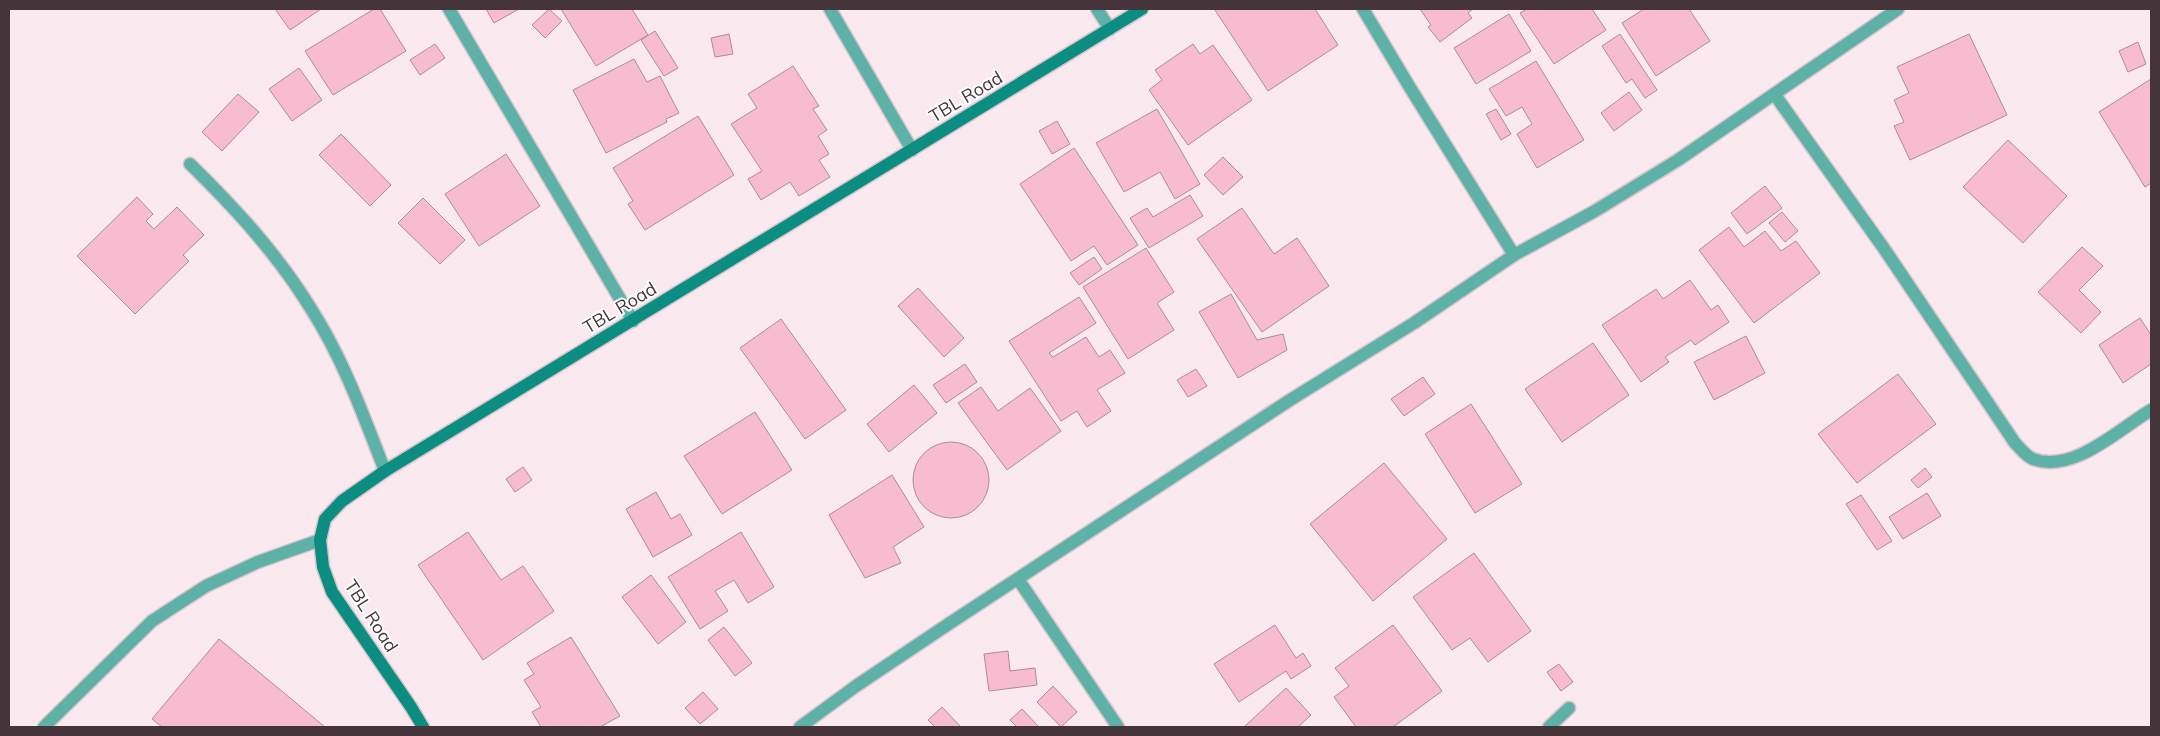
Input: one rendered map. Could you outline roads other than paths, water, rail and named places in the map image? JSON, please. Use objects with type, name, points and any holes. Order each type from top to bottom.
[{"type":"street","points":[[450,9],[633,321]]},
{"type":"street","points":[[830,9],[912,150]]},
{"type":"street","points":[[1097,9],[1110,29]]},
{"type":"street","name":"TBL Road","points":[[423,727],[412,707],[332,592],[323,567],[320,540],[325,519],[342,501],[385,471],[1142,9]]},
{"type":"street","points":[[1364,9],[1409,86],[1514,255]]},
{"type":"street","points":[[800,727],[856,686],[1514,255],[1595,211],[1678,160],[1898,9]]},
{"type":"street","points":[[1775,95],[1886,250],[2015,443],[2032,458],[2060,462],[2105,443],[2151,410]]},
{"type":"street","points":[[190,164],[234,207],[289,276],[314,313],[352,388],[385,471]]},
{"type":"street","points":[[44,727],[152,621],[206,586],[258,562],[320,540]]},
{"type":"street","points":[[1018,579],[1118,727]]},
{"type":"street","points":[[1550,727],[1569,708]]}]
